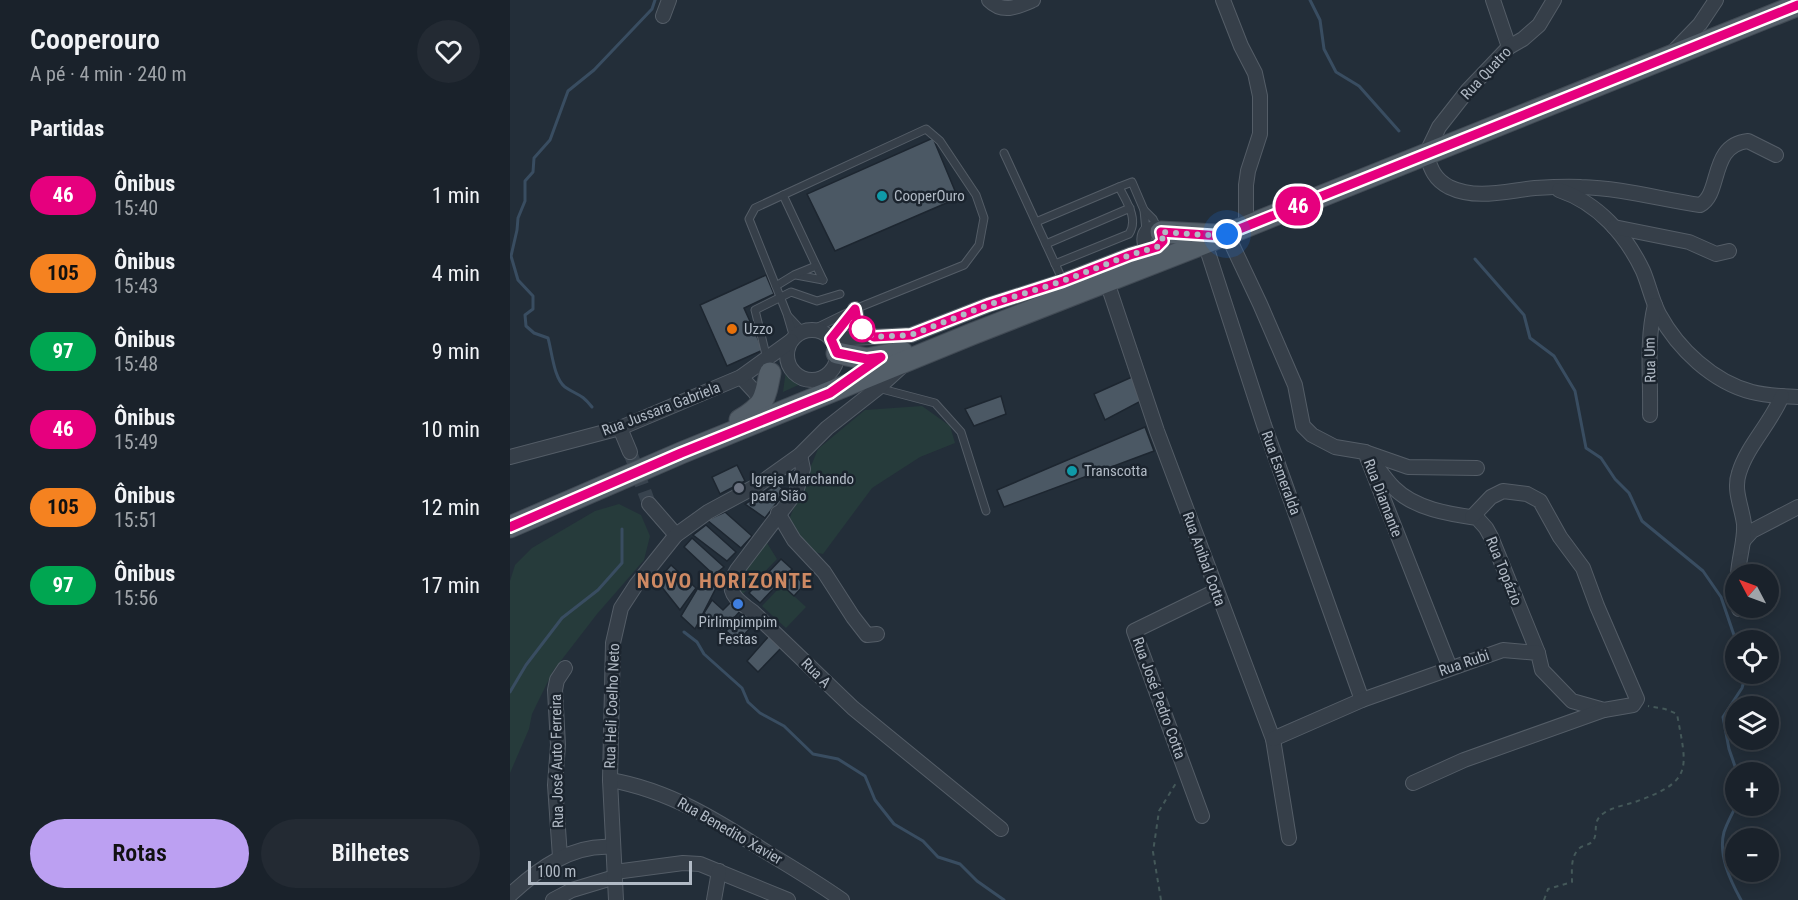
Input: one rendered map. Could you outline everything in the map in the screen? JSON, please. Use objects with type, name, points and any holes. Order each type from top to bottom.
[{"type":"main road","points":[[510,527],[681,453],[972,334],[1798,5]]},
{"type":"main road","points":[[1152,236],[1225,235]]},
{"type":"main road","points":[[839,349],[867,359],[972,334]]},
{"type":"main road","points":[[830,393],[881,357]]},
{"type":"main road","points":[[681,453],[752,413],[763,403],[769,366]]},
{"type":"street","points":[[663,16],[669,0]]},
{"type":"street","points":[[989,0],[1003,9],[1017,8],[1033,0]]},
{"type":"street","points":[[1223,0],[1241,46],[1255,73],[1260,96],[1260,134],[1246,185],[1225,235]]},
{"type":"street","points":[[1492,0],[1509,46]]},
{"type":"street","name":"Rua Quatro","points":[[1426,154],[1439,128],[1468,90],[1509,46],[1523,39],[1539,25],[1554,0]]},
{"type":"street","points":[[1668,57],[1700,24],[1716,0]]},
{"type":"street","points":[[1426,154],[1436,179],[1450,187],[1474,195],[1552,188],[1604,188],[1700,205],[1705,202],[1712,191],[1715,173],[1724,157],[1735,145],[1748,141],[1776,155]]},
{"type":"street","points":[[1552,188],[1580,198],[1622,236],[1643,271],[1654,305],[1676,338],[1713,374],[1735,387],[1751,392],[1798,397]]},
{"type":"street","points":[[1614,227],[1689,242],[1716,254],[1729,251]]},
{"type":"street","name":"Rua Diamante","points":[[1225,235],[1260,304],[1295,384],[1303,426],[1312,435],[1335,447],[1365,452],[1450,668]]},
{"type":"street","name":"Rua Esmeralda","points":[[1225,235],[1264,425],[1362,700]]},
{"type":"street","points":[[839,349],[874,337],[911,335],[988,305],[1063,281],[1130,255],[1152,236]]},
{"type":"street","name":"Rua Anibal Cotta","points":[[1107,282],[1157,431],[1273,739],[1289,838]]},
{"type":"street","name":"Rua Um","points":[[1650,416],[1651,376],[1648,348],[1654,305]]},
{"type":"street","points":[[855,309],[858,326],[874,337]]},
{"type":"street","points":[[825,334],[839,349],[833,369],[819,379],[802,378],[793,370],[787,358],[788,349],[801,335],[825,334]]},
{"type":"street","name":"Rua Jussara Gabriela","points":[[510,457],[620,428],[769,366],[801,335]]},
{"type":"street","points":[[839,349],[874,337]]},
{"type":"street","name":"Rua Heli Coelho Neto","points":[[616,900],[610,780],[613,643],[621,608],[636,585],[676,535],[708,512],[758,485],[800,454],[827,428],[878,388],[908,360]]},
{"type":"street","name":"Rua Jussara Gabriela","points":[[769,366],[793,370]]},
{"type":"street","points":[[741,377],[763,403]]},
{"type":"street","points":[[1740,564],[1744,528],[1737,478],[1747,455],[1774,415],[1782,396]]},
{"type":"street","points":[[620,428],[630,452]]},
{"type":"street","points":[[1365,452],[1408,467],[1477,468]]},
{"type":"street","points":[[1365,452],[1395,489],[1405,497],[1426,507],[1472,517],[1491,497],[1503,491],[1527,494],[1540,501],[1560,537],[1581,563],[1635,702],[1604,710],[1464,760],[1413,783]]},
{"type":"street","name":"Rua A","points":[[800,454],[803,470],[796,492],[734,574],[730,586],[732,592],[853,708],[1001,829]]},
{"type":"street","points":[[649,504],[676,535]]},
{"type":"street","points":[[1743,541],[1752,531],[1798,507]]},
{"type":"street","points":[[778,513],[794,540],[824,572],[859,626],[867,635],[877,634]]},
{"type":"street","name":"Rua Topázio","points":[[1472,517],[1482,522],[1491,537],[1538,653]]},
{"type":"street","name":"Rua José Pedro Cotta","points":[[1202,816],[1134,631],[1216,591]]},
{"type":"street","name":"Rua Rubi","points":[[1273,739],[1362,700],[1503,650],[1538,653]]},
{"type":"street","points":[[1538,653],[1542,670],[1572,701],[1604,710]]},
{"type":"street","name":"Rua José Auto Ferreira","points":[[560,857],[555,785],[558,745],[555,690],[557,680],[565,668]]},
{"type":"street","name":"Rua Benedito Xavier","points":[[610,780],[676,799],[744,838],[842,900]]},
{"type":"street","points":[[510,895],[560,857],[597,846],[612,847]]},
{"type":"street","points":[[553,900],[572,890],[615,875],[683,864],[700,864],[788,900]]},
{"type":"street","points":[[714,900],[719,871]]},
{"type":"lane","points":[[926,129],[940,141],[976,195],[984,218],[980,245],[964,265],[855,309],[801,335],[787,314],[749,219],[755,208],[783,195],[926,129]]},
{"type":"lane","points":[[1004,153],[1063,281]]},
{"type":"lane","points":[[1036,222],[1132,182],[1152,236]]},
{"type":"lane","points":[[1055,264],[1129,234],[1133,225],[1132,213],[1119,187]]},
{"type":"lane","points":[[783,195],[823,280],[794,275]]},
{"type":"lane","points":[[1046,244],[1130,208]]},
{"type":"lane","points":[[1144,210],[1153,219],[1152,236]]},
{"type":"lane","points":[[776,286],[816,266]]},
{"type":"lane","points":[[769,366],[755,310],[791,292],[817,301],[840,294]]},
{"type":"lane","points":[[839,349],[855,309]]},
{"type":"lane","points":[[878,388],[935,403],[961,432],[986,511]]},
{"type":"path","points":[[1544,900],[1548,889],[1572,882],[1573,858],[1580,848],[1591,843],[1595,836],[1595,823],[1603,813],[1651,796],[1676,782],[1682,773],[1684,757],[1677,714],[1635,702]]},
{"type":"path","points":[[1161,900],[1153,852],[1159,811],[1185,769]]},
{"type":"green space","points":[[786,370],[805,382],[783,392]]},
{"type":"green space","points":[[922,406],[950,426],[955,443],[920,457],[872,488],[823,554],[814,552],[788,522],[818,449],[865,410]]},
{"type":"green space","points":[[619,504],[641,515],[650,536],[644,560],[597,614],[553,671],[532,714],[529,729],[510,773],[510,581],[515,565],[532,548],[595,511]]},
{"type":"green space","points":[[767,543],[777,559],[741,596],[735,587],[736,577]]},
{"type":"green space","points":[[782,585],[806,607],[786,628],[762,606]]},
{"type":"building","name":"CooperOuro","points":[[933,138],[958,198],[835,251],[807,194]]},
{"type":"building","name":"Uzzo","points":[[766,275],[774,294],[744,308],[763,350],[727,366],[700,305]]},
{"type":"building","name":"Transcotta","points":[[1132,377],[1141,401],[1105,420],[1094,394]]},
{"type":"building","points":[[1001,396],[1006,414],[974,426],[965,409]]},
{"type":"building","name":"Transcotta","points":[[1145,427],[1154,451],[1004,507],[997,490]]},
{"type":"building","points":[[737,465],[745,481],[720,494],[712,477]]},
{"type":"building","points":[[777,484],[783,489],[778,501],[765,518],[745,504]]},
{"type":"building","points":[[725,512],[752,536],[741,548],[707,520]]},
{"type":"building","points":[[706,525],[736,552],[727,561],[693,535]]},
{"type":"building","points":[[692,538],[724,567],[714,575],[684,547]]},
{"type":"building","points":[[781,559],[792,569],[760,603],[749,593]]},
{"type":"building","points":[[671,565],[696,588],[680,610],[657,581]]},
{"type":"building","points":[[794,573],[804,585],[794,596],[782,585]]},
{"type":"building","points":[[705,576],[717,586],[695,629],[681,616]]},
{"type":"building","points":[[712,600],[723,610],[733,600],[742,609],[722,631],[704,613]]},
{"type":"building","points":[[744,613],[756,622],[738,641],[726,631]]},
{"type":"building","points":[[769,636],[782,647],[758,672],[747,661]]},
{"type":"waterway","points":[[592,407],[561,383],[548,338],[534,333],[526,326],[525,315],[533,309],[533,296],[518,280],[511,256],[518,218],[525,201],[525,181],[533,172],[534,158],[550,140],[568,91],[594,70],[652,9],[655,0]]},
{"type":"waterway","points":[[1310,0],[1320,20],[1324,49],[1336,72],[1359,86],[1399,131]]},
{"type":"waterway","points":[[1475,259],[1524,315],[1530,338],[1554,356],[1575,391],[1586,448],[1601,458],[1615,479],[1629,493],[1642,521],[1703,571],[1721,597],[1732,630]]},
{"type":"waterway","points":[[510,692],[526,665],[562,618],[598,590],[622,563],[622,529]]},
{"type":"waterway","points":[[684,632],[697,642],[704,654],[742,688],[748,702],[760,713],[784,726],[813,754],[838,759],[865,776],[875,800],[894,824],[923,841],[938,857],[960,864],[977,881],[1004,900]]},
{"type":"waterway","points":[[1734,762],[1723,717],[1743,684]]},
{"type":"waterway","points":[[1731,816],[1724,832],[1723,850],[1729,876],[1741,900]]},
{"type":"tunnel","points":[[630,452],[649,504]]},
{"type":"bus line","name":"46","points":[[510,527],[681,453],[830,393],[881,357],[867,359],[837,353],[831,339],[855,309],[858,326],[874,337],[911,335],[988,305],[1157,247],[1163,241],[1161,232],[1222,236],[1798,5]]},
{"type":"place","name":"CooperOuro","points":[[882,196]]},
{"type":"place","name":"Uzzo","points":[[732,329]]},
{"type":"place","name":"Transcotta","points":[[1072,471]]},
{"type":"place","name":"Igreja Marchando para Sião","points":[[739,488]]},
{"type":"place","name":"Pirlimpimpim Festas","points":[[738,604]]},
{"type":"district","name":"NOVO HORIZONTE","points":[[725,581]]},
{"type":"route","points":[[862,329],[874,337],[911,335],[988,305],[1157,247],[1163,241],[1161,232],[1222,236],[1227,234]]}]
